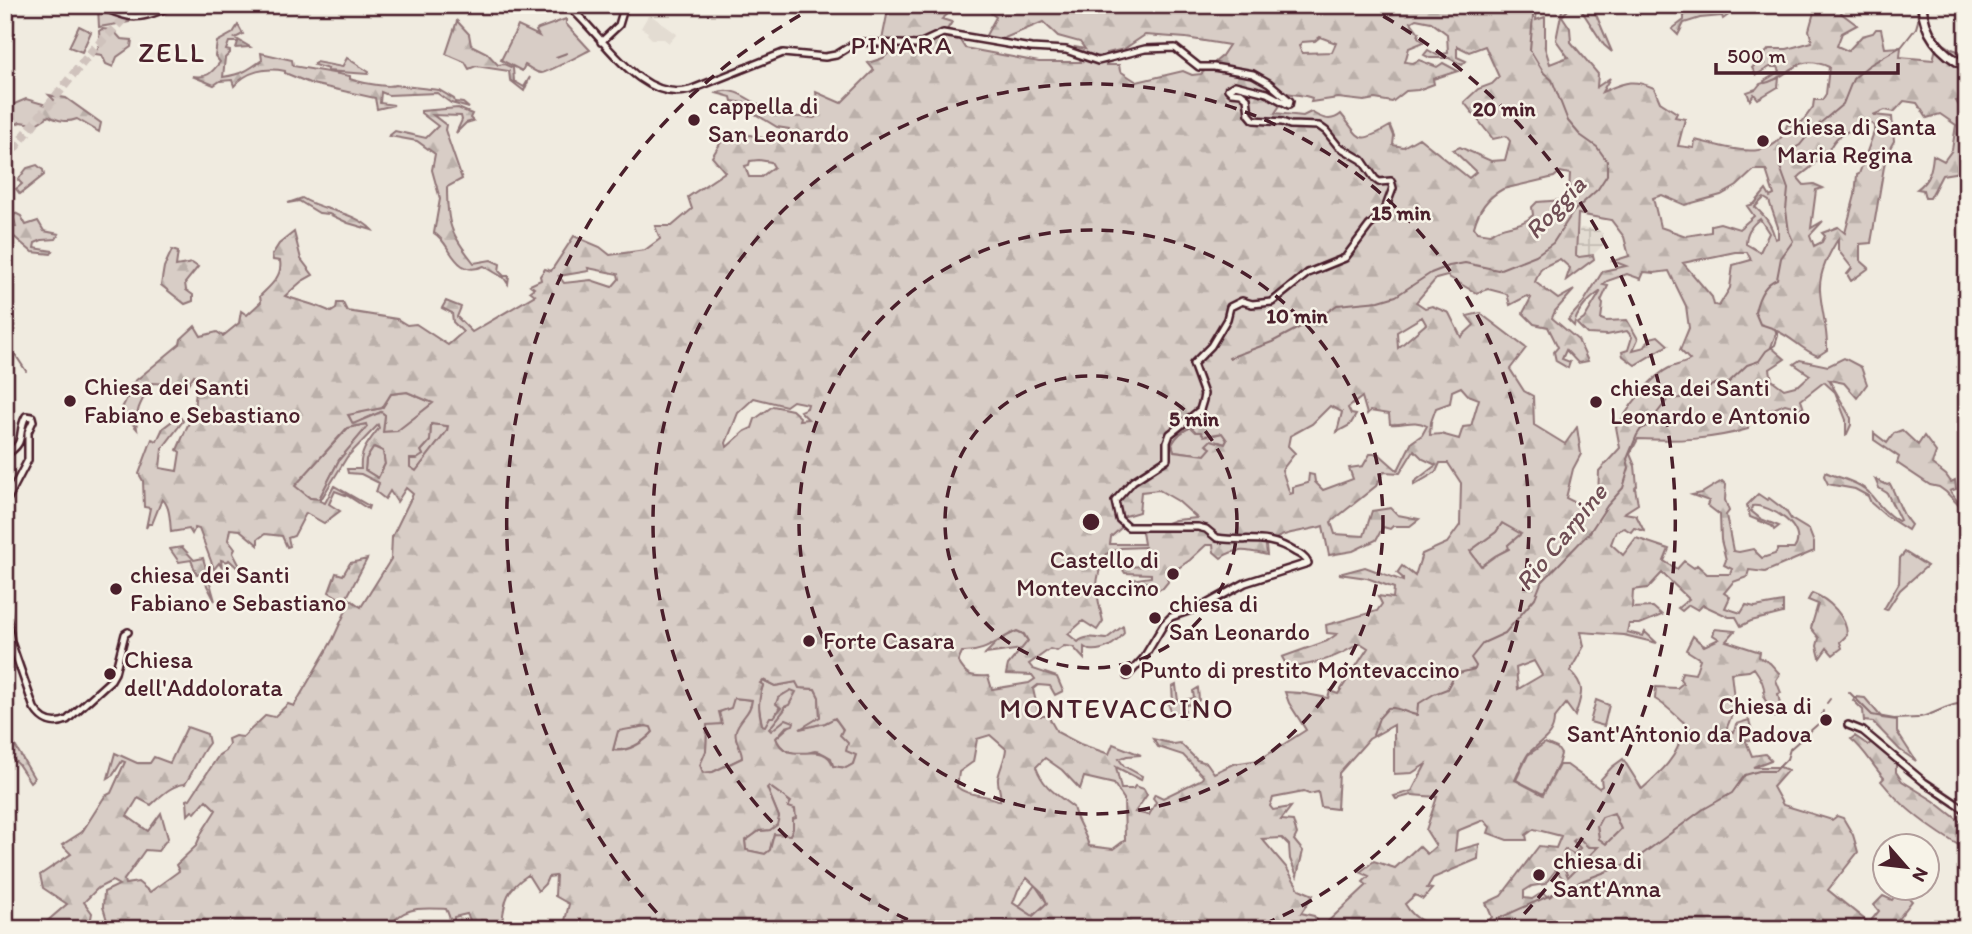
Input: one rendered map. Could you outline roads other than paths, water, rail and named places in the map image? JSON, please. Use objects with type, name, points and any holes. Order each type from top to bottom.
[{"type":"main road","points":[[1922,5],[1925,24],[1933,40],[1947,56],[1967,67]]},
{"type":"street","points":[[5,9],[14,5]]},
{"type":"street","points":[[99,5],[129,18],[149,16],[173,5]]},
{"type":"street","points":[[567,5],[601,42],[648,83],[670,92],[690,90],[783,52],[831,57],[860,42],[917,45],[943,33],[1031,48],[1066,50],[1098,61],[1145,49],[1169,47],[1180,51],[1199,66],[1244,72],[1261,78],[1291,102],[1287,105],[1268,93],[1235,85],[1229,87],[1231,92],[1241,93],[1247,98],[1249,114],[1254,120],[1322,128],[1338,146],[1362,160],[1375,179],[1393,183],[1382,214],[1369,226],[1345,258],[1304,275],[1272,302],[1233,303],[1211,346],[1193,365],[1204,394],[1200,410],[1170,434],[1167,459],[1133,481],[1115,504],[1121,523],[1128,527],[1198,527],[1221,539],[1269,539],[1290,548],[1308,563],[1245,583],[1203,606],[1171,617],[1143,659],[1128,676]]},
{"type":"street","points":[[601,42],[619,25],[625,5]]},
{"type":"street","points":[[5,455],[18,447],[23,419],[30,416],[33,419],[28,432],[27,460],[5,503]]},
{"type":"street","points":[[5,602],[11,642],[34,708],[38,715],[49,722],[67,720],[111,680],[125,637]]},
{"type":"street","points":[[1851,725],[1896,757],[1924,782],[1967,811]]},
{"type":"waterway","name":"Roggia","points":[[1229,358],[1272,342],[1337,305],[1379,301],[1396,296],[1431,273],[1449,266],[1465,263],[1498,270],[1536,255],[1553,243],[1573,212],[1598,189],[1607,175],[1607,161],[1597,147],[1580,135],[1568,121],[1552,80],[1544,73],[1530,50],[1534,5]]},
{"type":"waterway","name":"Rio Carpine","points":[[1373,735],[1379,718],[1388,708],[1417,715],[1418,704],[1447,689],[1455,674],[1475,669],[1471,658],[1483,643],[1505,633],[1535,598],[1541,583],[1590,532],[1623,488],[1629,468],[1627,459],[1637,435],[1668,399],[1680,398],[1718,383],[1728,383],[1747,365],[1759,361],[1766,351],[1775,345],[1778,336],[1775,329],[1760,324],[1755,312],[1762,292],[1768,284],[1777,279],[1781,258],[1793,241],[1786,210],[1788,189],[1779,164],[1781,156],[1800,145],[1812,130],[1843,104],[1853,79],[1868,66],[1902,46],[1916,28],[1917,5]]},
{"type":"waterway","points":[[556,57],[567,53]]},
{"type":"waterway","points":[[5,339],[26,371]]},
{"type":"waterway","points":[[1849,692],[1872,715],[1894,719],[1918,718]]},
{"type":"waterway","points":[[1827,703],[1830,699]]},
{"type":"waterway","points":[[1920,717],[1953,705],[1958,704],[1961,707],[1967,704]]},
{"type":"waterway","points":[[1822,715],[1823,711]]},
{"type":"waterway","points":[[1493,921],[1584,880],[1632,862],[1702,810],[1732,793],[1745,775],[1759,771],[1775,771],[1787,759],[1790,749],[1817,725]]},
{"type":"tunnel","points":[[5,160],[92,51],[137,5]]},
{"type":"place","name":"cappella di San Leonardo","points":[[694,120]]},
{"type":"place","name":"Chiesa di Santa Maria Regina","points":[[1763,141]]},
{"type":"place","name":"Chiesa dei Santi Fabiano e Sebastiano","points":[[70,401]]},
{"type":"place","name":"chiesa dei Santi Leonardo e Antonio","points":[[1596,402]]},
{"type":"place","name":"Castello di Montevaccino","points":[[1173,574]]},
{"type":"place","name":"chiesa dei Santi Fabiano e Sebastiano","points":[[116,589]]},
{"type":"place","name":"chiesa di San Leonardo","points":[[1155,618]]},
{"type":"place","name":"Forte Casara","points":[[809,641]]},
{"type":"place","name":"Punto di prestito Montevaccino","points":[[1126,670]]},
{"type":"place","name":"Chiesa dell'Addolorata","points":[[110,674]]},
{"type":"place","name":"Chiesa di Sant'Antonio da Padova","points":[[1826,720]]},
{"type":"place","name":"chiesa di Sant'Anna","points":[[1539,875]]},
{"type":"district","name":"PINARA","points":[[902,45]]},
{"type":"district","name":"ZELL","points":[[172,52]]},
{"type":"district","name":"MONTEVACCINO","points":[[1117,708]]}]
